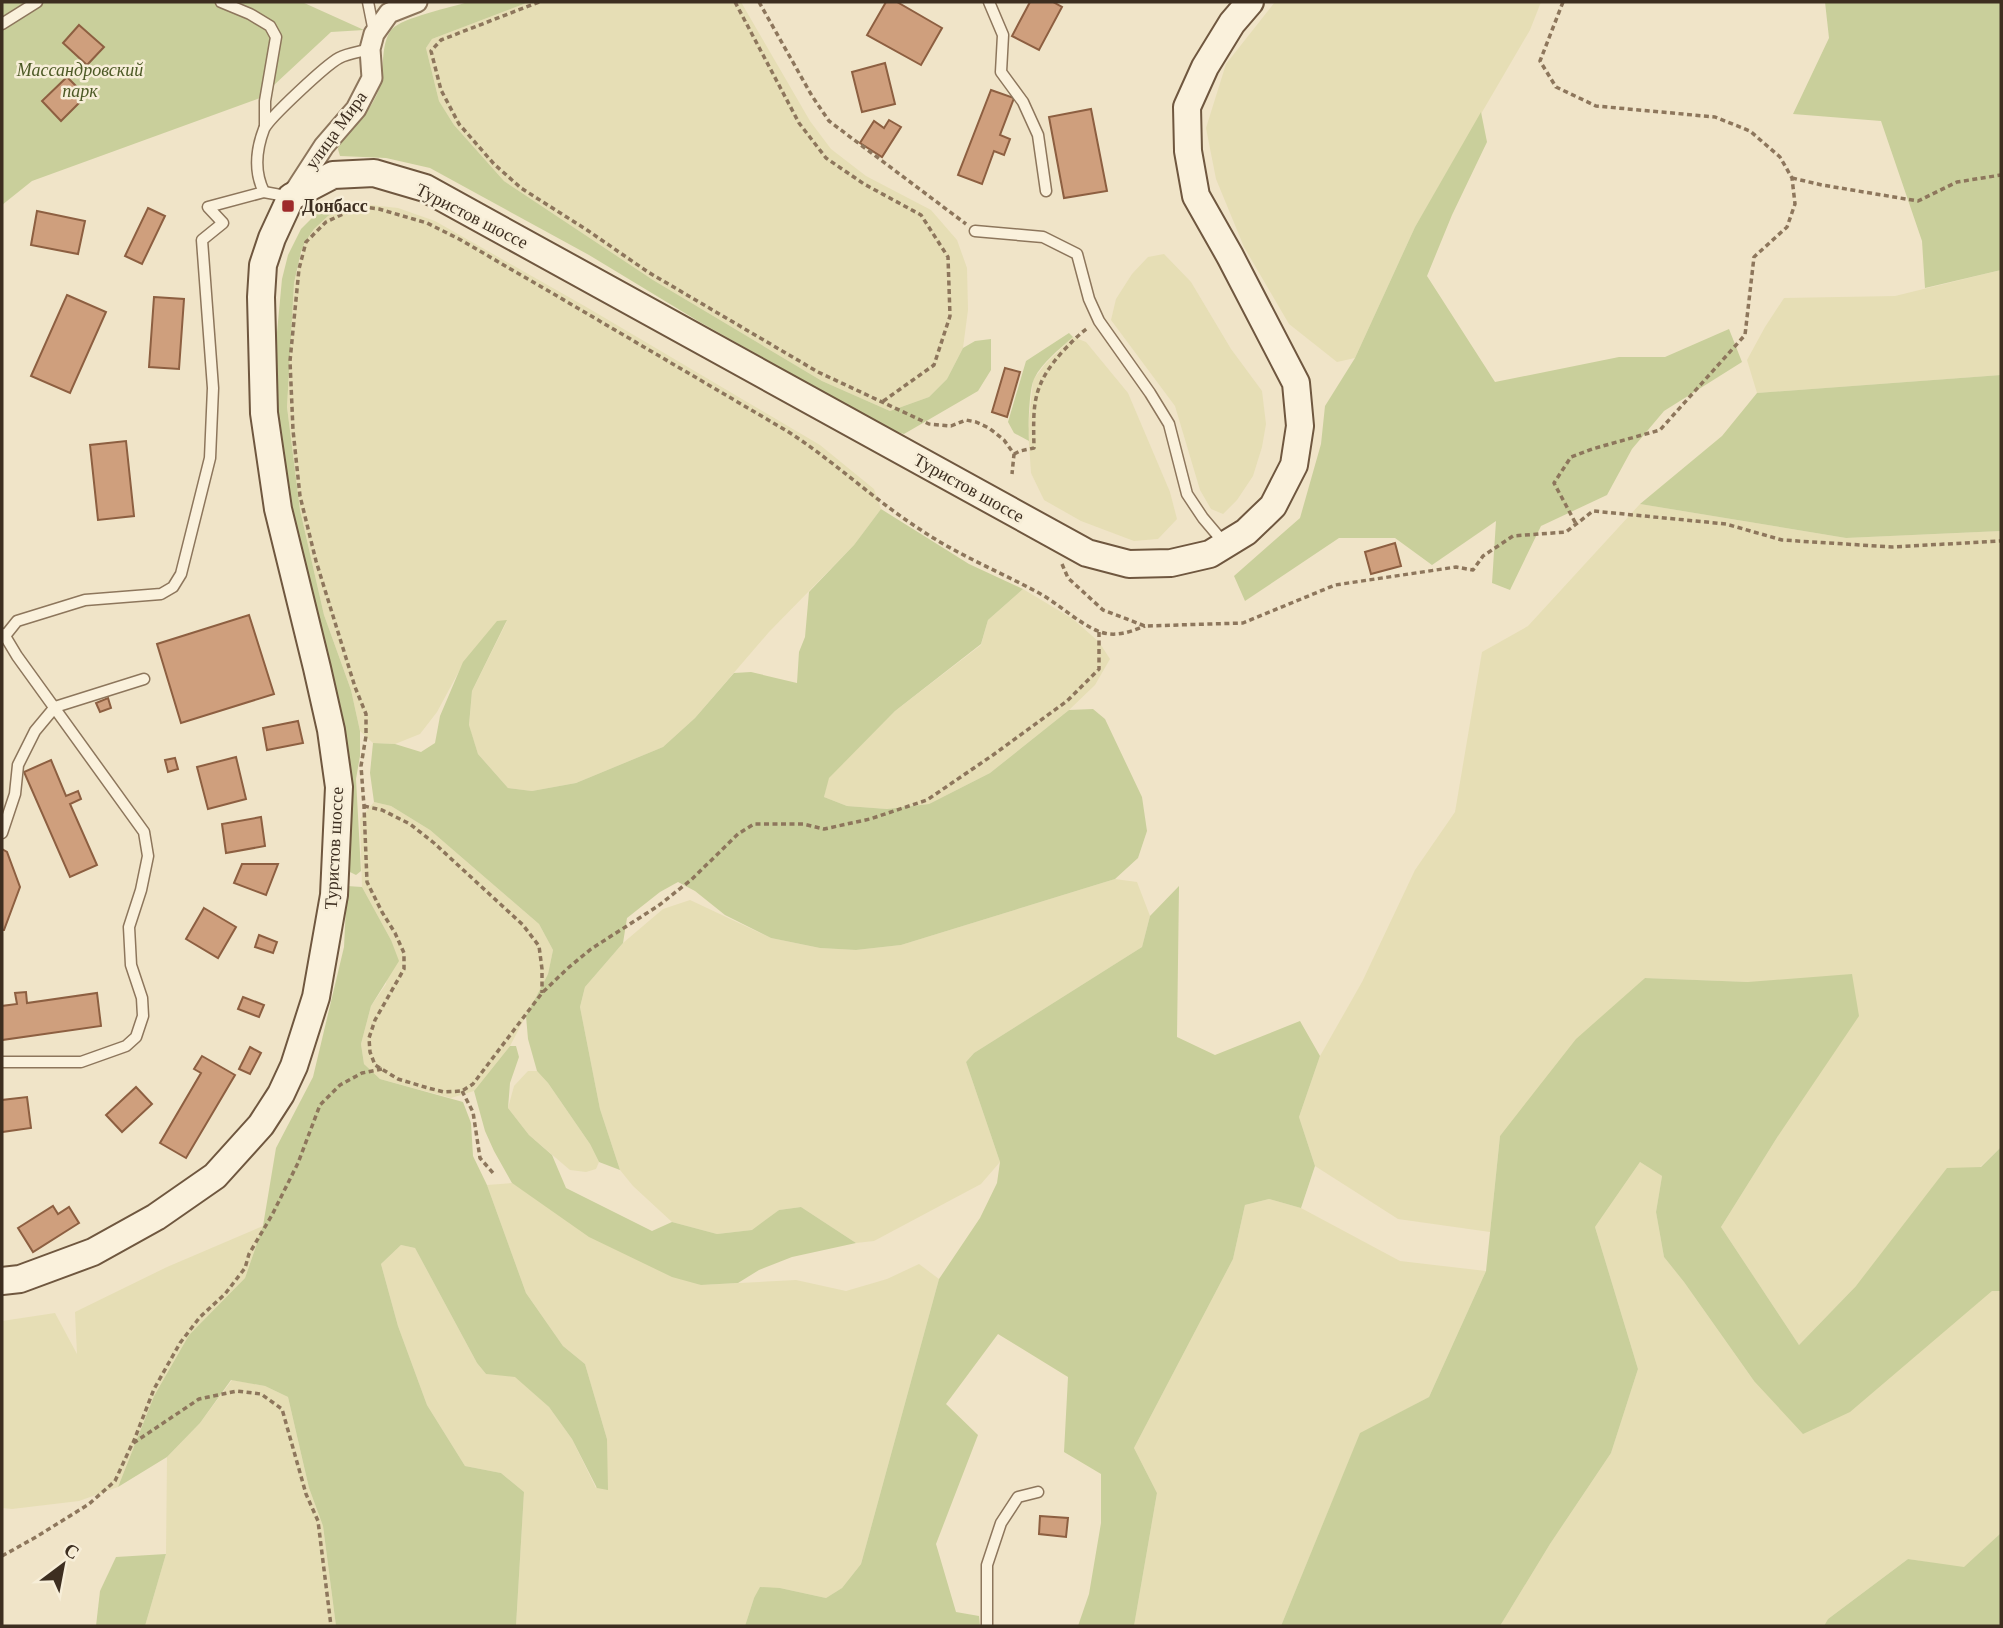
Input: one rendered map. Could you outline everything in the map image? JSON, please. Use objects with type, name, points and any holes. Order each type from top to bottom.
[{"type":"main road","name":"Туристов шоссе","points":[[2,1281],[20,1279],[93,1252],[156,1217],[215,1176],[261,1125],[281,1094],[294,1066],[316,997],[334,895],[339,787],[331,730],[278,509],[264,414],[261,297],[263,265],[291,197],[333,175],[333,160],[425,188],[1087,553],[1129,564],[1171,563],[1210,554],[1245,532],[1273,506],[1294,465],[1300,426],[1296,383],[1196,197],[1188,151],[1187,107],[1205,67],[1232,23],[1250,2]]},
{"type":"street","points":[[372,41],[389,13],[417,2]]},
{"type":"street","name":"улица Мира","points":[[291,197],[333,160],[372,78],[372,41]]},
{"type":"lane","points":[[2,23],[37,2]]},
{"type":"lane","points":[[221,2],[270,26],[276,37],[264,101],[265,127],[256,169],[264,192]]},
{"type":"lane","points":[[265,127],[318,74],[340,58],[372,41],[368,2]]},
{"type":"lane","points":[[989,2],[1003,35],[1001,72],[1023,102],[1038,135],[1046,191]]},
{"type":"lane","points":[[2,1062],[81,1062],[126,1046],[136,1037],[143,1016],[142,998],[131,965],[129,927],[148,856],[144,832],[3,635],[17,621],[41,612],[85,600],[161,594],[173,587],[177,581],[210,458],[213,388],[202,240],[223,223],[208,207],[264,192],[291,197]]},
{"type":"lane","points":[[975,231],[1043,237],[1077,254],[1088,299],[1099,321],[1169,424],[1188,494],[1225,545]]},
{"type":"lane","points":[[2,833],[15,794],[18,765],[35,731],[55,707],[144,679]]},
{"type":"lane","points":[[987,1626],[987,1565],[1001,1523],[1018,1497],[1038,1492]]},
{"type":"path","points":[[539,2],[441,40],[431,51],[441,90],[460,124],[494,164],[521,188],[660,279],[818,372],[929,424],[951,426],[966,420],[989,428],[1004,440],[1014,454],[1012,474]]},
{"type":"path","points":[[735,2],[799,123],[826,158],[864,184],[921,215],[948,257],[950,316],[934,365],[881,402]]},
{"type":"path","points":[[759,2],[812,96],[830,121],[975,231]]},
{"type":"path","points":[[1563,2],[1540,61],[1556,88],[1596,106],[1714,117],[1750,131],[1780,157],[1792,178],[1796,204],[1787,227],[1754,257],[1745,335],[1660,430],[1571,457],[1554,483],[1576,524]]},
{"type":"path","points":[[1792,178],[1919,201],[1957,182],[2001,175]]},
{"type":"path","points":[[1099,632],[1099,669],[1067,701],[927,800],[870,819],[824,829],[803,824],[754,824],[728,842],[691,880],[658,906],[591,949],[568,968],[542,993],[473,1084],[462,1091],[444,1091],[398,1079],[375,1065],[369,1052],[369,1038],[375,1020],[404,969],[404,953],[367,882],[361,766],[366,736],[366,714],[316,561],[300,496],[290,371],[299,269],[306,242],[326,222],[364,207],[427,223],[787,431],[951,550],[1041,594],[1099,632],[1118,634],[1145,626],[1243,623],[1335,585],[1456,567],[1473,570],[1483,556],[1513,536],[1566,532],[1593,511],[1726,524],[1782,540],[1892,547],[2001,541]]},
{"type":"path","points":[[1014,454],[1034,448],[1033,410],[1039,384],[1051,364],[1081,333]]},
{"type":"path","points":[[1050,533],[1068,578],[1103,610],[1145,626]]},
{"type":"path","points":[[364,806],[382,810],[410,824],[523,925],[538,946],[542,993]]},
{"type":"path","points":[[2,1556],[55,1526],[115,1481],[154,1389],[180,1343],[245,1268],[249,1254],[298,1163],[320,1105],[340,1085],[362,1073],[382,1069]]},
{"type":"path","points":[[462,1091],[473,1112],[480,1158],[493,1173]]},
{"type":"path","points":[[132,1444],[199,1399],[237,1391],[261,1394],[282,1409],[306,1494],[317,1521],[331,1626]]},
{"type":"shaded area","points":[[529,2],[741,2],[810,121],[831,149],[866,176],[931,210],[957,240],[967,268],[968,310],[963,348],[947,379],[929,397],[890,411],[822,381],[653,280],[504,181],[454,125],[439,101],[426,48],[432,39]]},
{"type":"shaded area","points":[[1275,2],[1541,2],[1530,30],[1415,227],[1355,358],[1337,362],[1289,324],[1244,247],[1216,179],[1206,128],[1226,64]]},
{"type":"shaded area","points":[[348,206],[398,208],[435,221],[820,445],[874,489],[881,509],[854,545],[769,632],[695,718],[663,747],[576,783],[532,791],[508,788],[478,754],[469,726],[472,691],[507,621],[464,662],[437,712],[420,734],[395,744],[373,743],[360,731],[351,690],[324,615],[300,510],[287,407],[294,283],[305,242],[328,216]]},
{"type":"shaded area","points":[[1164,254],[1191,282],[1231,349],[1262,391],[1266,424],[1253,476],[1237,500],[1223,514],[1211,509],[1200,490],[1175,406],[1111,320],[1116,299],[1132,274],[1148,257]]},
{"type":"shaded area","points":[[2001,270],[2001,375],[1757,393],[1747,360],[1784,298],[1895,296]]},
{"type":"shaded area","points":[[1073,337],[1086,342],[1128,393],[1170,492],[1177,519],[1158,539],[1134,541],[1081,521],[1044,500],[1031,473],[1028,429],[1033,380]]},
{"type":"shaded area","points":[[1640,504],[1846,538],[2001,531],[2001,1147],[1856,1286],[1799,1345],[1721,1227],[1778,1136],[1748,982],[1645,978],[1500,1136],[1490,1232],[1398,1219],[1315,1166],[1299,1117],[1320,1056],[1362,982],[1415,870],[1455,812],[1482,652],[1528,626]]},
{"type":"shaded area","points":[[1023,589],[1073,619],[1099,642],[1110,659],[1095,685],[1069,710],[990,773],[929,804],[887,809],[847,806],[824,797],[828,778],[895,711],[981,645],[988,620]]},
{"type":"shaded area","points":[[374,802],[391,806],[430,830],[539,924],[553,950],[548,974],[510,1046],[474,1091],[451,1098],[380,1079],[364,1064],[361,1044],[371,1006],[386,984],[391,940],[362,887],[360,819]]},
{"type":"shaded area","points":[[1115,879],[1137,882],[1150,916],[1142,947],[974,1053],[966,1062],[1000,1162],[981,1184],[874,1241],[856,1243],[801,1207],[779,1210],[753,1230],[717,1234],[672,1222],[633,1186],[620,1170],[600,1109],[580,1007],[585,987],[623,943],[663,909],[690,900],[771,938],[820,948],[856,950],[901,945]]},
{"type":"shaded area","points":[[528,1071],[537,1071],[548,1083],[590,1144],[599,1162],[596,1169],[586,1172],[570,1170],[529,1135],[508,1108],[514,1086]]},
{"type":"shaded area","points":[[1640,1162],[1662,1176],[1656,1212],[1664,1257],[1754,1381],[1992,1291],[2001,1291],[2001,1533],[1964,1568],[1908,1559],[1828,1619],[1824,1626],[1500,1626],[1550,1544],[1611,1453],[1638,1369],[1595,1227]]},
{"type":"shaded area","points":[[512,1183],[535,1198],[701,1285],[796,1280],[846,1291],[887,1279],[919,1264],[939,1279],[861,1564],[842,1588],[826,1598],[780,1588],[754,1598],[745,1626],[516,1626],[524,1492],[501,1473],[465,1466],[427,1405],[398,1326],[381,1264],[401,1245],[415,1248],[477,1363],[486,1374],[515,1376],[549,1407],[572,1439],[596,1488],[607,1439],[585,1364],[563,1346],[526,1293],[487,1185]]},
{"type":"shaded area","points":[[1269,1199],[1301,1208],[1400,1261],[1486,1271],[1429,1397],[1360,1434],[1281,1626],[1134,1626],[1157,1493],[1134,1448],[1233,1259],[1245,1205]]},
{"type":"shaded area","points":[[263,1226],[245,1278],[189,1335],[154,1396],[118,1487],[79,1501],[2,1508],[2,1321],[55,1313],[77,1354],[75,1312],[167,1267]]},
{"type":"shaded area","points":[[232,1380],[265,1386],[288,1397],[309,1488],[323,1526],[336,1626],[145,1626],[166,1554],[167,1457],[200,1423]]},
{"type":"green space","name":"Массандровский парк","points":[[2,2],[302,2],[364,30],[331,32],[260,98],[32,181],[2,205]]},
{"type":"green space","points":[[468,2],[529,2],[432,39],[426,48],[439,101],[454,125],[504,181],[653,280],[822,381],[890,411],[929,397],[947,379],[963,348],[975,341],[991,339],[991,370],[978,391],[904,434],[891,430],[698,321],[589,255],[430,168],[386,158],[340,156],[339,144],[364,115],[378,91],[384,47],[392,29],[416,17]]},
{"type":"green space","points":[[1825,2],[2001,2],[2001,270],[1925,288],[1922,241],[1881,121],[1793,114],[1829,38]]},
{"type":"green space","points":[[1481,112],[1487,142],[1452,215],[1427,276],[1495,382],[1619,357],[1665,357],[1729,329],[1742,362],[1664,411],[1632,449],[1607,495],[1541,526],[1510,590],[1492,583],[1496,521],[1432,565],[1395,538],[1339,538],[1245,601],[1234,576],[1300,518],[1321,444],[1325,406],[1355,358],[1415,227]]},
{"type":"green space","points":[[324,206],[348,206],[328,216],[314,229],[301,252],[294,283],[287,407],[300,510],[324,615],[351,690],[360,731],[356,779],[361,871],[356,875],[348,871],[289,523],[273,375],[282,279],[288,255],[301,229]]},
{"type":"green space","points":[[1069,333],[1073,337],[1046,361],[1032,384],[1029,441],[1014,433],[1008,422],[1026,361]]},
{"type":"green space","points":[[2001,375],[2001,531],[1846,538],[1640,504],[1722,436],[1757,393]]},
{"type":"green space","points":[[881,509],[969,564],[1023,589],[988,620],[981,644],[895,711],[829,778],[824,797],[847,806],[887,809],[929,804],[990,773],[1069,710],[1093,709],[1105,719],[1142,797],[1147,831],[1138,858],[1115,879],[901,945],[856,950],[820,948],[771,938],[725,915],[695,891],[678,882],[660,892],[627,918],[623,943],[585,987],[580,1007],[600,1109],[620,1170],[599,1162],[590,1144],[537,1071],[528,1039],[526,1016],[548,974],[553,950],[539,924],[430,830],[391,806],[374,802],[370,773],[373,743],[395,744],[421,752],[435,743],[440,716],[463,662],[497,621],[507,620],[472,691],[469,725],[478,754],[508,788],[532,791],[576,783],[663,747],[695,718],[734,673],[751,672],[797,683],[809,592],[854,545]]},
{"type":"green space","points":[[347,886],[362,887],[391,940],[399,961],[371,1006],[361,1044],[364,1064],[380,1079],[463,1102],[471,1123],[473,1156],[487,1185],[526,1293],[563,1346],[585,1364],[607,1439],[608,1490],[597,1488],[572,1439],[549,1407],[515,1377],[486,1374],[477,1363],[415,1248],[401,1245],[381,1264],[398,1326],[427,1405],[465,1466],[501,1473],[524,1492],[516,1626],[336,1626],[323,1526],[309,1488],[288,1397],[265,1386],[231,1380],[200,1423],[167,1457],[118,1487],[154,1396],[189,1335],[245,1278],[263,1226],[276,1148],[313,1077],[344,947]]},
{"type":"green space","points":[[1179,886],[1177,1037],[1215,1055],[1300,1021],[1320,1056],[1299,1117],[1315,1166],[1301,1208],[1269,1199],[1245,1205],[1233,1259],[1134,1448],[1157,1493],[1134,1626],[1078,1626],[1089,1594],[1101,1523],[1101,1474],[1064,1452],[1068,1377],[998,1334],[946,1404],[978,1435],[936,1544],[956,1612],[979,1616],[980,1626],[745,1626],[760,1587],[780,1588],[826,1598],[842,1588],[861,1564],[939,1279],[980,1218],[997,1183],[1000,1162],[966,1062],[974,1053],[1142,947],[1150,916]]},
{"type":"green space","points":[[1852,974],[1859,1016],[1778,1136],[1721,1227],[1799,1345],[1856,1286],[1947,1168],[1981,1167],[2001,1147],[2001,1291],[1992,1291],[1850,1412],[1803,1434],[1754,1381],[1664,1257],[1656,1212],[1662,1176],[1640,1162],[1595,1227],[1638,1369],[1611,1453],[1550,1544],[1500,1626],[1281,1626],[1360,1433],[1429,1397],[1486,1271],[1500,1136],[1576,1039],[1645,978],[1748,982]]},
{"type":"green space","points":[[510,1046],[516,1046],[519,1057],[510,1083],[508,1108],[529,1135],[552,1155],[566,1188],[652,1231],[672,1222],[717,1234],[752,1230],[779,1210],[801,1207],[856,1243],[792,1257],[759,1270],[738,1283],[701,1285],[672,1277],[589,1237],[512,1183],[485,1131],[474,1091]]},
{"type":"green space","points":[[2001,1533],[2001,1626],[1824,1626],[1828,1619],[1908,1559],[1964,1567]]},
{"type":"green space","points":[[166,1554],[145,1626],[96,1626],[100,1591],[116,1557]]},
{"type":"building","points":[[886,2],[897,2],[942,28],[921,65],[867,35]]},
{"type":"building","points":[[1030,2],[1053,2],[1062,7],[1039,50],[1012,36]]},
{"type":"building","points":[[79,25],[104,47],[87,65],[63,43]]},
{"type":"building","points":[[885,63],[895,104],[862,112],[852,72]]},
{"type":"building","points":[[67,77],[86,96],[61,121],[42,101]]},
{"type":"building","points":[[991,90],[1014,98],[1000,135],[1010,139],[1004,155],[994,151],[982,184],[958,175]]},
{"type":"building","points":[[1091,109],[1107,191],[1064,198],[1049,117]]},
{"type":"building","points":[[889,120],[901,127],[882,157],[860,143],[874,121],[884,128]]},
{"type":"building","points":[[148,208],[165,216],[142,264],[125,256]]},
{"type":"building","points":[[37,211],[85,221],[78,254],[31,245]]},
{"type":"building","points":[[67,295],[106,312],[70,393],[31,376]]},
{"type":"building","points":[[154,297],[184,299],[179,369],[149,367]]},
{"type":"building","points":[[1005,368],[1020,372],[1007,417],[992,412]]},
{"type":"building","points":[[126,441],[134,516],[98,520],[90,445]]},
{"type":"building","points":[[1395,543],[1401,566],[1371,574],[1365,552]]},
{"type":"building","points":[[249,615],[274,694],[181,723],[157,644]]},
{"type":"building","points":[[108,698],[111,708],[100,712],[96,703]]},
{"type":"building","points":[[298,721],[303,743],[267,750],[263,728]]},
{"type":"building","points":[[236,757],[246,799],[208,809],[197,767]]},
{"type":"building","points":[[175,758],[178,769],[168,772],[165,760]]},
{"type":"building","points":[[51,760],[66,796],[78,791],[81,799],[70,804],[97,865],[70,877],[24,772]]},
{"type":"building","points":[[261,817],[265,846],[226,853],[222,824]]},
{"type":"building","points":[[2,849],[7,852],[20,887],[4,930],[2,930]]},
{"type":"building","points":[[242,864],[278,864],[266,895],[234,883]]},
{"type":"building","points":[[204,908],[236,927],[218,958],[186,939]]},
{"type":"building","points":[[259,935],[277,942],[273,953],[255,947]]},
{"type":"building","points":[[26,992],[27,1003],[97,993],[101,1026],[2,1040],[2,1006],[17,1004],[15,993]]},
{"type":"building","points":[[243,997],[264,1005],[259,1017],[238,1009]]},
{"type":"building","points":[[250,1047],[261,1053],[250,1074],[239,1069]]},
{"type":"building","points":[[202,1056],[235,1075],[186,1158],[160,1143],[201,1073],[194,1069]]},
{"type":"building","points":[[136,1087],[152,1104],[122,1132],[106,1115]]},
{"type":"building","points":[[27,1097],[31,1128],[2,1132],[2,1100]]},
{"type":"building","points":[[53,1206],[58,1214],[69,1207],[79,1223],[33,1252],[18,1228]]},
{"type":"building","points":[[1040,1516],[1068,1518],[1066,1537],[1039,1534]]},
{"type":"place","name":"Донбасс","points":[[288,206]]}]
